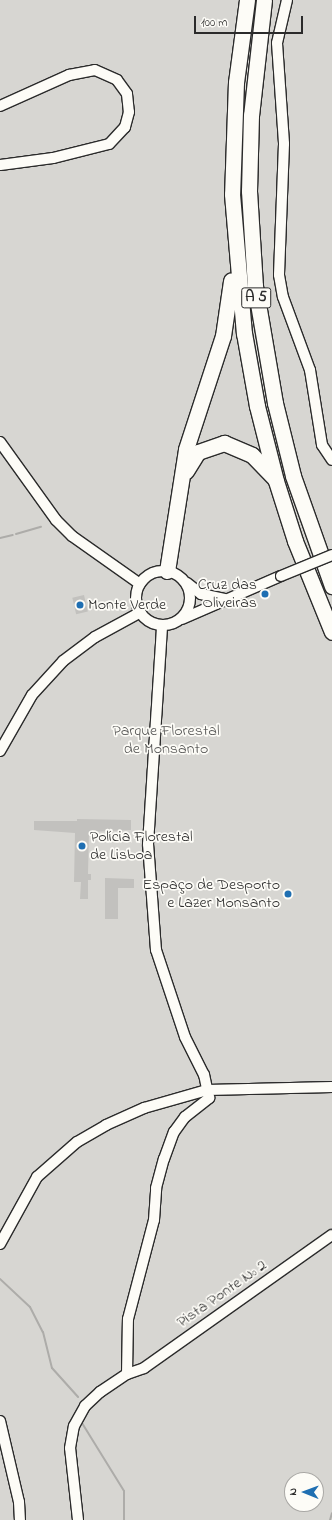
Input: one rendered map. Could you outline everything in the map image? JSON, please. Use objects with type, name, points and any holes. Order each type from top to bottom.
[{"type":"highway","name":"A 5","points":[[246,0],[235,101],[234,240],[244,333],[258,406],[276,481],[295,540],[332,632]]},
{"type":"highway","name":"A 5","points":[[264,0],[251,115],[250,191],[255,286],[275,403],[293,476],[332,586]]},
{"type":"highway","points":[[167,571],[192,428],[223,336],[230,299],[234,240]]},
{"type":"highway","points":[[182,479],[198,452],[224,443],[252,455],[276,481]]},
{"type":"street","points":[[287,0],[277,44],[284,144],[279,275],[285,303],[310,370],[322,445],[332,460]]},
{"type":"street","points":[[0,106],[70,75],[87,70],[111,75],[126,94],[129,103],[125,127],[109,144],[53,158],[0,165]]},
{"type":"street","points":[[0,442],[56,520],[72,536],[140,584]]},
{"type":"street","points":[[224,599],[201,594],[184,581],[167,571],[152,573],[140,584],[137,598],[141,612],[148,619],[162,624],[176,621],[224,599],[332,555]]},
{"type":"street","points":[[176,621],[186,612],[190,600],[184,581]]},
{"type":"street","points":[[0,751],[32,695],[63,661],[95,637],[141,612]]},
{"type":"street","points":[[127,1374],[128,1319],[154,1220],[156,1188],[162,1166],[174,1132],[185,1117],[206,1102],[208,1090],[202,1069],[185,1037],[156,950],[148,844],[162,624]]},
{"type":"street","points":[[0,1244],[37,1177],[77,1142],[106,1124],[144,1108],[208,1090],[332,1087]]},
{"type":"street","name":"Pista Ponte Nº 2","points":[[78,1520],[70,1448],[74,1426],[85,1406],[127,1374],[144,1368],[332,1235]]},
{"type":"street","points":[[0,1421],[19,1502],[20,1520]]},
{"type":"green space","name":"Parque Florestal de Monsanto","points":[[0,0],[332,0],[332,1520],[0,1520]]},
{"type":"building","name":"Monte Verde","points":[[84,595],[88,612],[76,614],[72,598]]},
{"type":"building","name":"Polícia Florestal de Lisboa","points":[[77,819],[131,820],[131,830],[89,832],[88,874],[91,874],[91,880],[88,880],[88,899],[80,899],[81,882],[74,882],[75,833],[34,830],[34,821],[77,821]]},
{"type":"building","points":[[105,878],[134,879],[134,888],[118,888],[118,919],[105,919]]},
{"type":"waterway","points":[[16,534],[41,527]]},
{"type":"waterway","points":[[0,538],[13,535]]},
{"type":"waterway","points":[[0,1279],[30,1307],[43,1332],[52,1368],[78,1397]]},
{"type":"waterway","points":[[82,1423],[124,1491],[124,1520]]},
{"type":"waterway","points":[[330,1520],[332,1513]]},
{"type":"place","name":"Cruz das Oliveiras","points":[[265,594]]},
{"type":"place","name":"Monte Verde","points":[[80,605]]},
{"type":"place","name":"Polícia Florestal de Lisboa","points":[[82,846]]},
{"type":"place","name":"Espaço de Desporto e Lazer Monsanto","points":[[288,894]]}]
